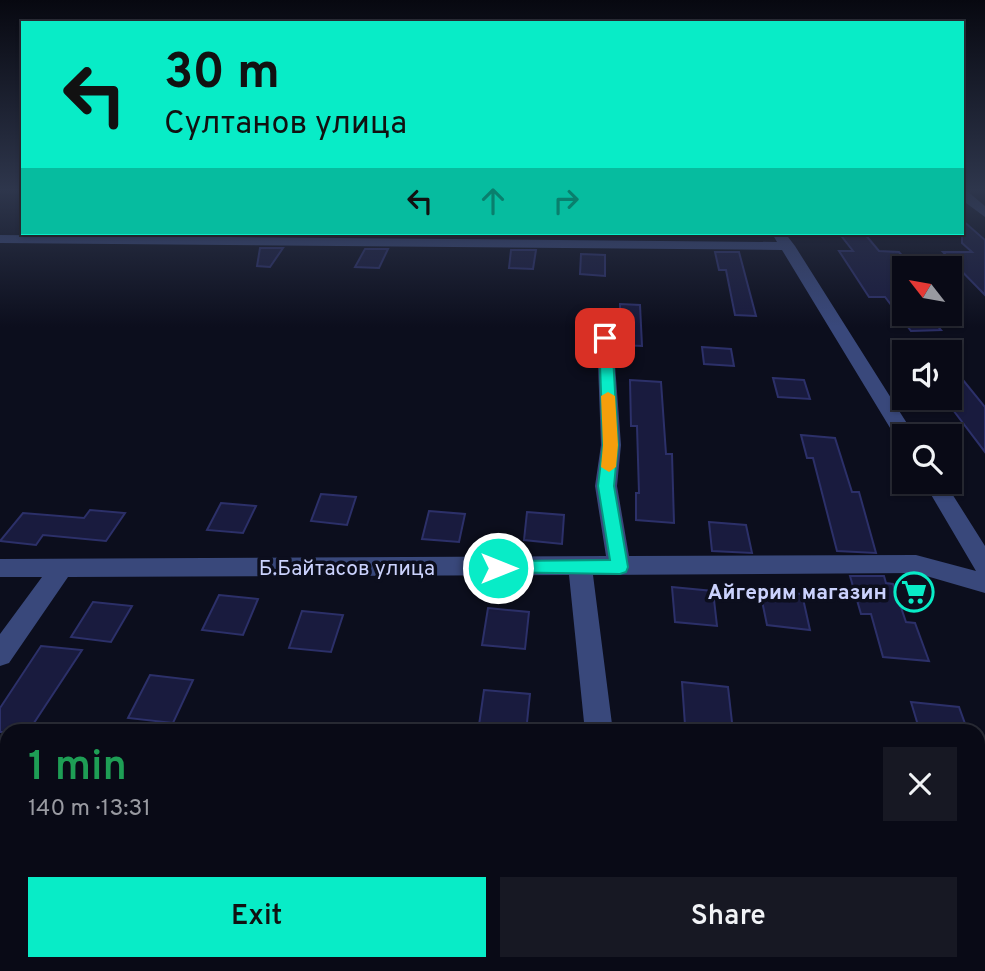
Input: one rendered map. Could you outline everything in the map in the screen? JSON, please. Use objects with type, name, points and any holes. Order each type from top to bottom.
[{"type":"street","points":[[0,239],[166,237],[784,240],[898,424]]},
{"type":"street","points":[[605,338],[611,445],[606,486],[620,567]]},
{"type":"street","points":[[941,494],[985,566]]},
{"type":"street","name":"Б.Байтасов улица","points":[[0,568],[916,564],[985,583]]},
{"type":"street","points":[[580,567],[598,724]]},
{"type":"street","points":[[0,655],[61,569]]},
{"type":"building","points":[[842,236],[867,236],[879,251],[899,252],[902,256],[892,256],[892,306],[885,297],[869,297],[839,251],[853,251]]},
{"type":"building","points":[[962,236],[981,236],[985,240],[985,295],[962,271],[962,256],[947,256],[943,252],[972,252],[962,243]]},
{"type":"building","points":[[260,248],[283,248],[270,267],[257,266]]},
{"type":"building","points":[[365,249],[388,249],[379,268],[355,267]]},
{"type":"building","points":[[511,250],[536,250],[533,269],[509,268]]},
{"type":"building","points":[[715,252],[739,252],[756,316],[735,315],[726,270],[719,270]]},
{"type":"building","points":[[581,254],[605,255],[605,276],[580,274]]},
{"type":"building","points":[[620,304],[640,305],[642,346],[621,345]]},
{"type":"building","points":[[907,326],[938,326],[941,330],[911,331]]},
{"type":"building","points":[[702,347],[731,349],[734,366],[704,364]]},
{"type":"building","points":[[773,378],[804,380],[810,399],[778,397]]},
{"type":"building","points":[[962,379],[985,407],[985,452],[953,410],[962,410]]},
{"type":"building","points":[[630,380],[661,382],[666,454],[672,454],[674,523],[636,520],[636,493],[639,493],[637,426],[631,426]]},
{"type":"building","points":[[801,435],[835,438],[852,492],[859,492],[876,553],[837,551],[813,458],[807,458]]},
{"type":"building","points":[[321,494],[356,497],[347,525],[311,521]]},
{"type":"building","points":[[221,503],[256,506],[243,533],[207,530]]},
{"type":"building","points":[[90,510],[125,513],[106,541],[43,535],[36,545],[0,541],[23,513],[84,518]]},
{"type":"building","points":[[429,511],[465,514],[459,542],[422,539]]},
{"type":"building","points":[[527,512],[564,515],[562,544],[524,540]]},
{"type":"building","points":[[709,522],[746,525],[752,553],[712,551]]},
{"type":"building","points":[[850,576],[884,576],[886,583],[893,584],[906,622],[915,623],[929,661],[883,657],[871,614],[861,614]]},
{"type":"building","points":[[672,587],[713,591],[717,626],[675,622]]},
{"type":"building","points":[[760,591],[802,594],[810,630],[767,625]]},
{"type":"building","points":[[219,595],[258,599],[243,635],[202,630]]},
{"type":"building","points":[[93,602],[132,606],[111,642],[71,637]]},
{"type":"building","points":[[488,608],[529,612],[525,649],[482,645]]},
{"type":"building","points":[[302,611],[343,615],[331,652],[289,648]]},
{"type":"building","points":[[41,646],[82,650],[33,724],[0,724],[0,708]]},
{"type":"building","points":[[150,675],[193,680],[173,723],[128,718]]},
{"type":"building","points":[[682,682],[728,687],[732,724],[685,724]]},
{"type":"building","points":[[484,690],[530,694],[527,724],[479,724]]},
{"type":"building","points":[[911,702],[959,707],[965,724],[918,724]]},
{"type":"slow traffic","points":[[608,396],[611,445],[609,467]]},
{"type":"place","name":"Айгерим магазин","points":[[914,592]]},
{"type":"route","points":[[498,568],[620,567],[606,486],[611,445],[605,338]]}]
